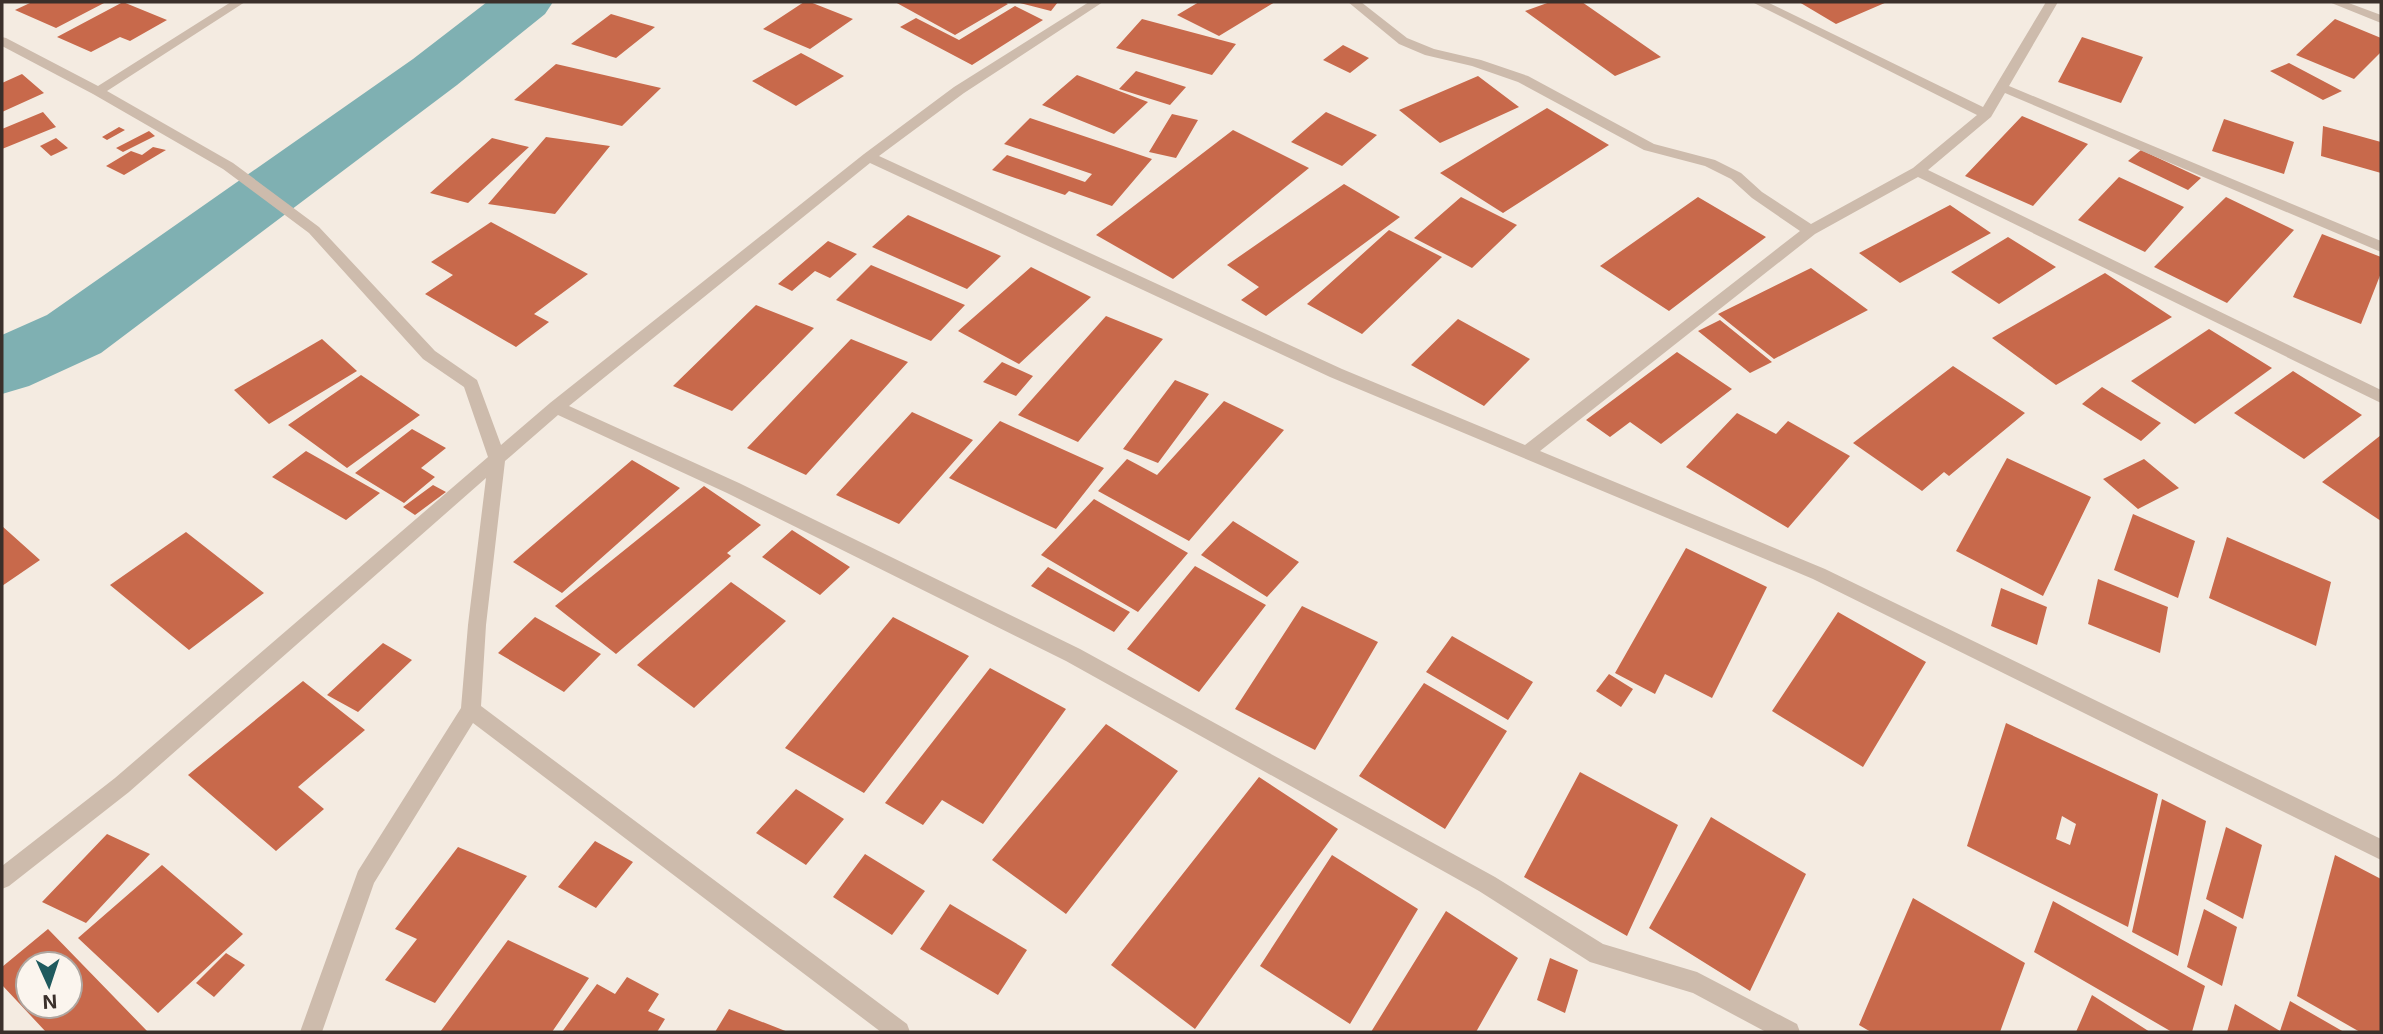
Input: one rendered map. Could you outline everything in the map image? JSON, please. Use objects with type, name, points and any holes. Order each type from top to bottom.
[{"type":"street","points":[[98,91],[239,2]]},
{"type":"street","points":[[2,879],[122,785],[556,407],[869,157],[959,90],[1097,2]]},
{"type":"street","points":[[1354,2],[1403,41],[1430,52],[1476,63],[1523,79],[1648,147],[1719,167],[1736,176],[1758,195],[1810,231]]},
{"type":"street","points":[[1758,2],[1986,114]]},
{"type":"street","points":[[1527,452],[1810,231],[1918,171],[1986,114],[2004,88],[2052,2]]},
{"type":"street","points":[[2335,2],[2381,19]]},
{"type":"street","points":[[2,41],[98,91],[228,166],[314,230],[429,355],[471,384],[497,458],[477,625],[471,710],[365,878],[311,1032]]},
{"type":"street","points":[[2004,88],[2381,247]]},
{"type":"street","points":[[869,157],[1336,373],[1819,574],[2381,850]]},
{"type":"street","points":[[1918,171],[2381,397]]},
{"type":"street","points":[[556,407],[733,488],[1073,655],[1486,884],[1598,954],[1697,983],[1789,1032]]},
{"type":"street","points":[[471,710],[899,1032]]},
{"type":"building","points":[[32,2],[106,2],[56,28],[15,10]]},
{"type":"building","points":[[123,2],[167,20],[130,41],[120,37],[91,52],[57,37]]},
{"type":"building","points":[[804,2],[853,19],[810,49],[763,29]]},
{"type":"building","points":[[895,2],[1004,2],[1008,4],[955,35]]},
{"type":"building","points":[[1016,2],[1058,2],[1051,11]]},
{"type":"building","points":[[1199,2],[1275,2],[1219,36],[1177,15]]},
{"type":"building","points":[[1550,2],[1582,2],[1661,57],[1615,76],[1525,11]]},
{"type":"building","points":[[1799,2],[1887,2],[1836,24]]},
{"type":"building","points":[[1015,6],[1043,20],[972,65],[900,27],[916,18],[959,40]]},
{"type":"building","points":[[611,14],[655,27],[616,58],[571,44]]},
{"type":"building","points":[[1142,19],[1236,44],[1212,75],[1116,48]]},
{"type":"building","points":[[2335,19],[2381,38],[2381,52],[2354,79],[2296,55]]},
{"type":"building","points":[[2082,37],[2143,57],[2121,103],[2058,82]]},
{"type":"building","points":[[1343,45],[1369,58],[1350,73],[1323,60]]},
{"type":"building","points":[[801,53],[844,76],[796,106],[752,81]]},
{"type":"building","points":[[2289,63],[2342,91],[2323,100],[2270,71]]},
{"type":"building","points":[[556,64],[661,88],[622,126],[514,100]]},
{"type":"building","points":[[1136,71],[1186,87],[1170,105],[1119,89]]},
{"type":"building","points":[[22,74],[44,93],[2,112],[2,83]]},
{"type":"building","points":[[1077,75],[1148,102],[1114,134],[1042,105]]},
{"type":"building","points":[[1478,76],[1519,107],[1440,143],[1399,110]]},
{"type":"building","points":[[1547,108],[1609,145],[1503,213],[1440,173]]},
{"type":"building","points":[[43,112],[56,127],[2,149],[2,129]]},
{"type":"building","points":[[1326,112],[1377,135],[1342,166],[1291,142]]},
{"type":"building","points":[[1172,114],[1198,120],[1176,158],[1149,152]]},
{"type":"building","points":[[2022,116],[2088,144],[2033,206],[1965,176]]},
{"type":"building","points":[[1030,118],[1152,159],[1112,206],[1069,191],[1065,195],[992,170],[1007,155],[1085,182],[1092,174],[1004,144]]},
{"type":"building","points":[[2224,119],[2294,142],[2284,174],[2212,151]]},
{"type":"building","points":[[2323,126],[2381,142],[2381,173],[2321,156]]},
{"type":"building","points":[[119,127],[125,130],[107,140],[102,137]]},
{"type":"building","points":[[1233,130],[1309,168],[1173,279],[1096,235]]},
{"type":"building","points":[[149,131],[155,136],[123,152],[116,148]]},
{"type":"building","points":[[546,137],[610,146],[555,214],[488,204]]},
{"type":"building","points":[[56,138],[68,148],[51,156],[40,146]]},
{"type":"building","points":[[492,138],[529,147],[468,203],[430,193]]},
{"type":"building","points":[[153,147],[166,150],[124,175],[106,166],[131,151],[142,155]]},
{"type":"building","points":[[2141,150],[2201,178],[2188,190],[2128,161]]},
{"type":"building","points":[[2119,177],[2184,207],[2145,252],[2078,220]]},
{"type":"building","points":[[1344,184],[1400,217],[1266,316],[1241,300],[1259,287],[1227,265]]},
{"type":"building","points":[[1461,197],[1517,225],[1472,268],[1414,238]]},
{"type":"building","points":[[1698,197],[1766,237],[1669,311],[1600,266]]},
{"type":"building","points":[[2226,197],[2294,230],[2227,303],[2154,267]]},
{"type":"building","points":[[1950,205],[1991,233],[1900,283],[1859,253]]},
{"type":"building","points":[[908,215],[1001,256],[967,289],[872,247]]},
{"type":"building","points":[[491,222],[588,274],[534,314],[549,322],[516,347],[425,294],[453,275],[431,262]]},
{"type":"building","points":[[1389,230],[1442,257],[1362,334],[1307,304]]},
{"type":"building","points":[[2322,234],[2381,257],[2381,273],[2361,324],[2293,297]]},
{"type":"building","points":[[2008,237],[2056,267],[1999,304],[1951,272]]},
{"type":"building","points":[[828,241],[857,254],[830,278],[815,271],[792,291],[778,284]]},
{"type":"building","points":[[871,265],[965,305],[931,341],[836,300]]},
{"type":"building","points":[[1031,267],[1091,297],[1019,364],[958,331]]},
{"type":"building","points":[[1811,268],[1868,310],[1774,359],[1718,314]]},
{"type":"building","points":[[2105,273],[2172,317],[2056,385],[1992,338]]},
{"type":"building","points":[[756,305],[814,328],[732,411],[673,386]]},
{"type":"building","points":[[1106,316],[1163,339],[1078,442],[1018,415]]},
{"type":"building","points":[[1458,319],[1530,359],[1484,406],[1411,365]]},
{"type":"building","points":[[1720,320],[1772,362],[1750,373],[1698,331]]},
{"type":"building","points":[[2209,329],[2272,368],[2195,424],[2131,381]]},
{"type":"building","points":[[322,339],[357,371],[269,424],[234,390]]},
{"type":"building","points":[[851,339],[908,362],[806,475],[747,448]]},
{"type":"building","points":[[1677,352],[1732,389],[1661,444],[1630,422],[1610,437],[1586,420]]},
{"type":"building","points":[[1002,362],[1033,376],[1016,396],[983,382]]},
{"type":"building","points":[[1953,366],[2025,413],[1949,476],[1944,472],[1922,491],[1853,443]]},
{"type":"building","points":[[2293,371],[2362,415],[2304,459],[2234,413]]},
{"type":"building","points":[[361,375],[420,415],[347,468],[288,425]]},
{"type":"building","points":[[1175,380],[1209,394],[1158,463],[1123,449]]},
{"type":"building","points":[[2102,387],[2161,423],[2141,441],[2082,404]]},
{"type":"building","points":[[1224,401],[1284,430],[1189,541],[1098,491],[1127,459],[1157,475]]},
{"type":"building","points":[[912,412],[973,440],[899,524],[836,495]]},
{"type":"building","points":[[1737,413],[1776,434],[1788,421],[1850,456],[1788,528],[1686,467]]},
{"type":"building","points":[[1000,421],[1104,468],[1056,529],[949,478]]},
{"type":"building","points":[[412,429],[446,448],[421,468],[435,477],[404,503],[355,473]]},
{"type":"building","points":[[2381,435],[2381,521],[2322,482]]},
{"type":"building","points":[[306,451],[380,493],[346,520],[272,477]]},
{"type":"building","points":[[2007,458],[2091,497],[2043,596],[1956,551]]},
{"type":"building","points":[[2144,459],[2179,488],[2138,509],[2103,479]]},
{"type":"building","points":[[632,460],[680,488],[562,593],[513,562]]},
{"type":"building","points":[[433,485],[446,492],[415,515],[403,507]]},
{"type":"building","points":[[704,486],[761,525],[727,553],[731,556],[616,654],[555,606]]},
{"type":"building","points":[[1094,499],[1188,553],[1138,612],[1041,555]]},
{"type":"building","points":[[2133,514],[2195,541],[2178,598],[2114,570]]},
{"type":"building","points":[[1233,521],[1299,562],[1267,597],[1201,555]]},
{"type":"building","points":[[2,526],[40,560],[2,586]]},
{"type":"building","points":[[792,530],[850,567],[820,595],[762,557]]},
{"type":"building","points":[[186,532],[264,593],[189,650],[110,585]]},
{"type":"building","points":[[2227,537],[2331,582],[2316,646],[2209,598]]},
{"type":"building","points":[[1686,548],[1767,587],[1712,698],[1665,674],[1655,694],[1615,673]]},
{"type":"building","points":[[1195,566],[1266,605],[1199,692],[1127,649]]},
{"type":"building","points":[[1048,567],[1130,612],[1114,632],[1031,586]]},
{"type":"building","points":[[2098,579],[2168,607],[2160,653],[2088,624]]},
{"type":"building","points":[[731,582],[786,621],[694,708],[637,665]]},
{"type":"building","points":[[2001,588],[2047,607],[2037,645],[1991,626]]},
{"type":"building","points":[[1302,606],[1378,642],[1315,750],[1235,709]]},
{"type":"building","points":[[1838,612],[1926,662],[1863,767],[1772,711]]},
{"type":"building","points":[[535,617],[601,654],[564,692],[498,653]]},
{"type":"building","points":[[893,617],[969,656],[864,793],[785,748]]},
{"type":"building","points":[[1452,636],[1533,682],[1508,720],[1426,672]]},
{"type":"building","points":[[383,643],[412,660],[358,712],[327,695]]},
{"type":"building","points":[[990,668],[1066,709],[983,824],[942,800],[923,825],[885,803]]},
{"type":"building","points":[[1609,674],[1633,689],[1621,707],[1596,691]]},
{"type":"building","points":[[303,681],[365,730],[298,787],[324,809],[276,851],[188,775]]},
{"type":"building","points":[[1424,683],[1507,731],[1445,829],[1359,776]]},
{"type":"building","points":[[2006,723],[2158,794],[2128,927],[1967,846]],"holes":[[[2062,816],[2076,824],[2070,845],[2056,839]]]},
{"type":"building","points":[[1106,724],[1178,771],[1066,914],[992,860]]},
{"type":"building","points":[[1580,772],[1678,825],[1627,936],[1524,877]]},
{"type":"building","points":[[1259,777],[1338,829],[1195,1029],[1111,965]]},
{"type":"building","points":[[796,789],[844,819],[806,865],[756,833]]},
{"type":"building","points":[[2162,799],[2206,821],[2178,956],[2132,932]]},
{"type":"building","points":[[1711,817],[1806,874],[1750,991],[1649,928]]},
{"type":"building","points":[[2226,827],[2262,845],[2243,919],[2206,899]]},
{"type":"building","points":[[107,834],[150,854],[86,923],[42,902]]},
{"type":"building","points":[[595,841],[633,862],[596,908],[558,887]]},
{"type":"building","points":[[458,847],[527,876],[435,1003],[385,980],[417,939],[395,929]]},
{"type":"building","points":[[865,854],[925,891],[892,935],[833,897]]},
{"type":"building","points":[[1332,855],[1418,909],[1350,1024],[1260,966]]},
{"type":"building","points":[[2335,855],[2381,879],[2381,1032],[2360,1032],[2297,996]]},
{"type":"building","points":[[162,865],[243,934],[158,1013],[78,938]]},
{"type":"building","points":[[1913,898],[2025,963],[2000,1032],[1871,1032],[1859,1025]]},
{"type":"building","points":[[2053,901],[2205,986],[2192,1032],[2172,1032],[2034,952]]},
{"type":"building","points":[[950,904],[1027,950],[998,995],[920,949]]},
{"type":"building","points":[[2204,909],[2237,927],[2222,986],[2187,967]]},
{"type":"building","points":[[1446,911],[1518,958],[1476,1032],[1371,1032]]},
{"type":"building","points":[[48,929],[68,950],[23,950]]},
{"type":"building","points":[[508,940],[589,978],[552,1032],[440,1032]]},
{"type":"building","points":[[226,953],[245,965],[214,997],[196,983]]},
{"type":"building","points":[[14,957],[14,998],[2,985],[2,967]]},
{"type":"building","points":[[1550,958],[1578,970],[1565,1013],[1537,1000]]},
{"type":"building","points":[[84,966],[148,1032],[46,1032],[35,1020],[84,1020]]},
{"type":"building","points":[[627,977],[659,994],[648,1011],[665,1019],[657,1032],[562,1032],[597,984],[615,994]]},
{"type":"building","points":[[2092,995],[2150,1032],[2076,1032]]},
{"type":"building","points":[[2290,1001],[2344,1032],[2227,1032],[2235,1004],[2280,1031]]},
{"type":"building","points":[[729,1009],[788,1032],[715,1032]]},
{"type":"waterway","points":[[2,366],[74,334],[435,72],[524,2]]}]
